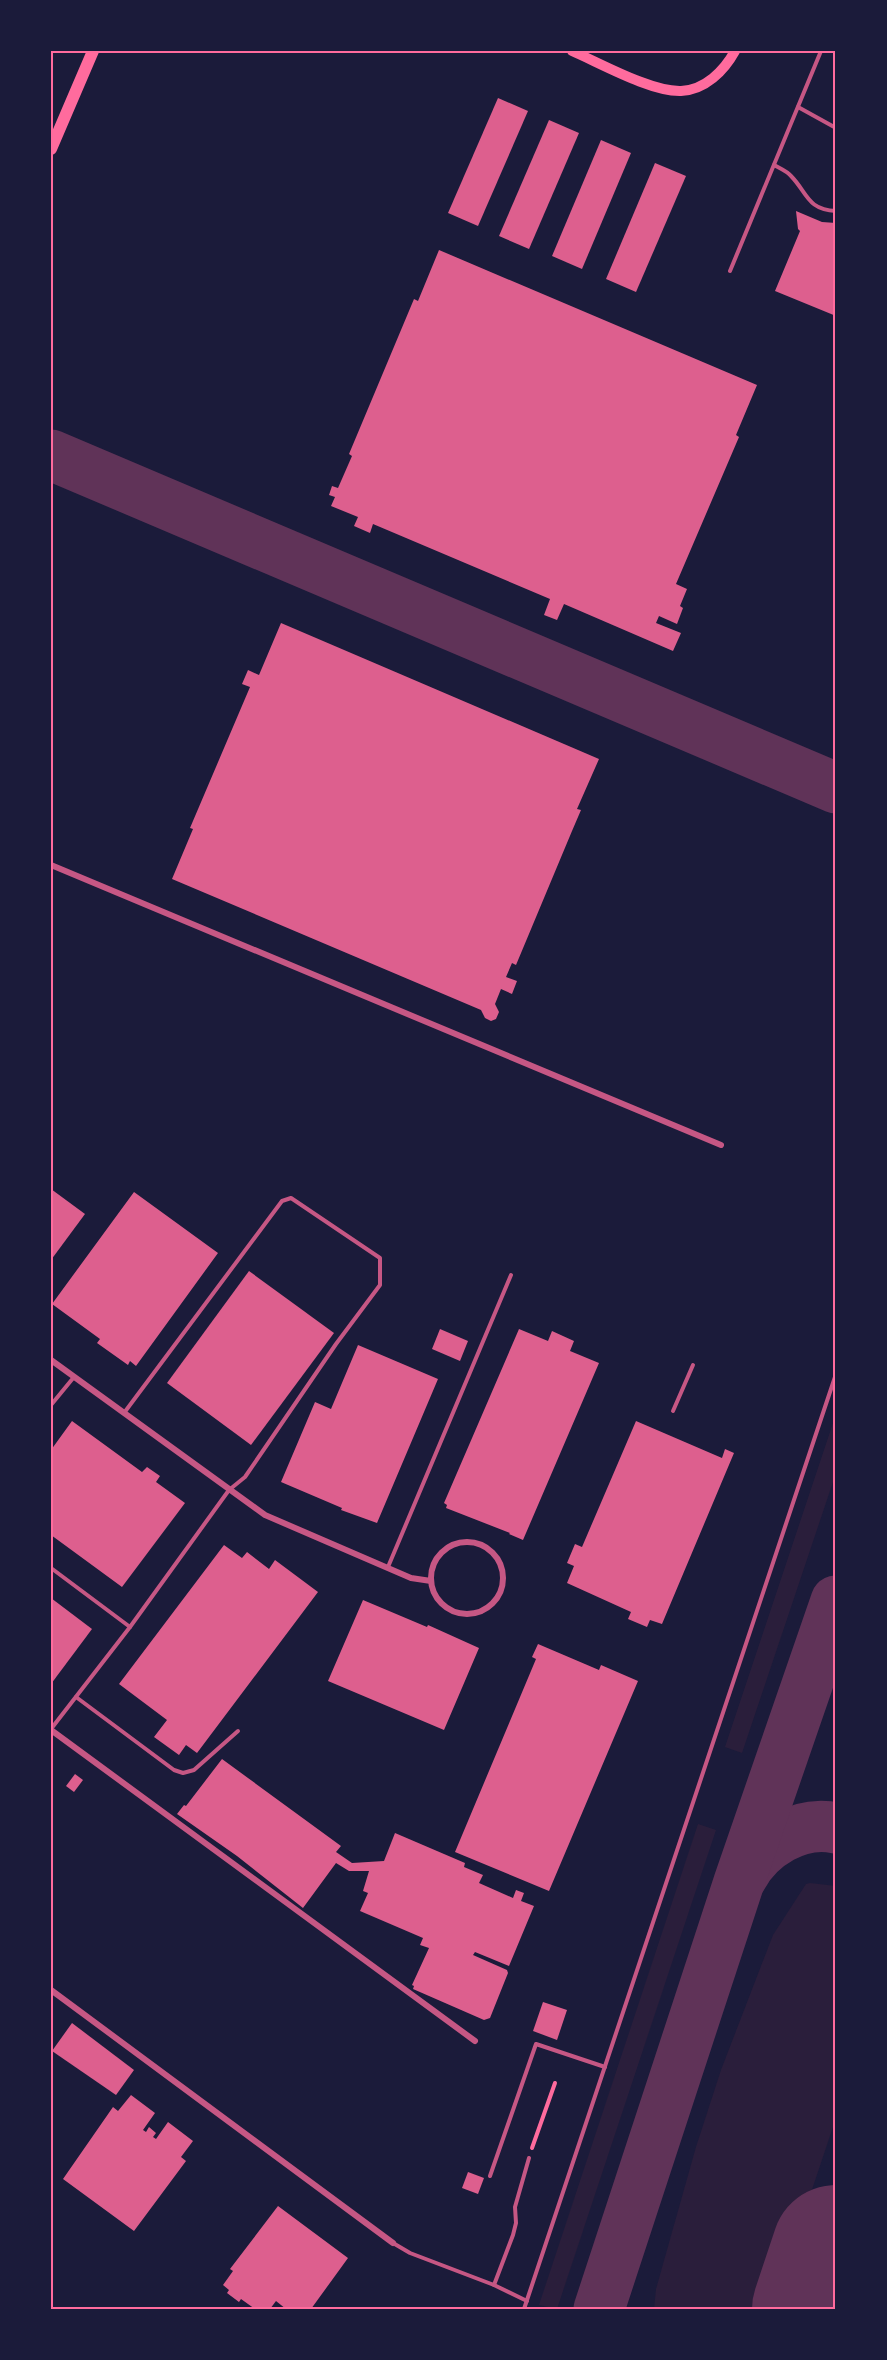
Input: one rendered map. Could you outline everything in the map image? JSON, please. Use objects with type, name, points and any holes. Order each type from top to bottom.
[{"type":"main road","points":[[51,149],[93,51]]},
{"type":"main road","points":[[572,51],[654,87],[681,91],[700,87],[717,76],[735,51]]},
{"type":"street","points":[[51,865],[721,1145]]},
{"type":"street","points":[[51,1360],[265,1515],[285,1526],[411,1578],[431,1581]]},
{"type":"street","points":[[463,1542],[486,1547],[501,1565],[503,1577],[502,1589],[497,1599],[488,1608],[466,1615],[444,1606],[436,1597],[431,1581],[434,1562],[441,1553],[463,1542]]},
{"type":"street","points":[[51,1730],[475,2041]]},
{"type":"street","points":[[51,1990],[393,2243]]},
{"type":"lane","points":[[730,271],[821,51]]},
{"type":"lane","points":[[798,107],[836,128]]},
{"type":"lane","points":[[774,165],[791,175],[806,198],[823,209],[836,211]]},
{"type":"lane","points":[[51,1730],[130,1627],[229,1490],[245,1477],[336,1344],[380,1285],[380,1258],[291,1198],[282,1201],[124,1413]]},
{"type":"lane","points":[[387,1568],[512,1275]]},
{"type":"lane","points":[[673,1411],[693,1365]]},
{"type":"lane","points":[[524,2309],[836,1374]]},
{"type":"lane","points":[[51,1405],[74,1377]]},
{"type":"lane","points":[[51,1568],[130,1627]]},
{"type":"lane","points":[[76,1697],[174,1770],[183,1773],[194,1770],[238,1731]]},
{"type":"lane","points":[[490,2175],[536,2044],[605,2067]]},
{"type":"lane","points":[[494,2285],[513,2235],[516,2223],[515,2207],[528,2158]]},
{"type":"lane","points":[[393,2243],[410,2253],[494,2285],[527,2301]]},
{"type":"path","points":[[528,2158],[555,2083]]},
{"type":"shaded area","points":[[836,1414],[836,1473],[742,1753],[725,1747]]},
{"type":"shaded area","points":[[698,1824],[716,1830],[557,2309],[539,2305]]},
{"type":"shaded area","points":[[806,1884],[836,1886],[836,2118],[772,2309],[654,2309],[656,2289],[696,2147],[721,2070],[773,1935]]},
{"type":"building","points":[[498,98],[528,111],[478,226],[448,213]]},
{"type":"building","points":[[549,120],[579,133],[529,249],[499,236]]},
{"type":"building","points":[[601,140],[631,153],[582,269],[552,256]]},
{"type":"building","points":[[655,163],[686,176],[636,292],[606,279]]},
{"type":"building","points":[[796,211],[822,222],[836,223],[836,316],[775,291],[800,231]]},
{"type":"building","points":[[439,250],[757,385],[736,435],[739,437],[676,584],[687,589],[680,606],[683,608],[677,624],[659,616],[656,623],[681,633],[673,651],[564,604],[557,620],[544,615],[550,599],[373,524],[370,533],[354,526],[358,517],[331,506],[335,497],[329,495],[332,486],[338,488],[352,456],[349,454],[414,299],[418,301]]},
{"type":"building","points":[[281,623],[599,759],[577,809],[581,810],[516,965],[512,963],[506,977],[517,981],[512,994],[501,989],[495,1004],[499,1012],[496,1019],[491,1021],[485,1018],[481,1010],[172,879],[193,829],[190,828],[250,687],[242,684],[248,670],[259,675]]},
{"type":"building","points":[[51,1189],[85,1214],[51,1260]]},
{"type":"building","points":[[134,1192],[218,1253],[136,1366],[130,1361],[128,1365],[97,1343],[100,1339],[52,1304]]},
{"type":"building","points":[[249,1271],[334,1333],[251,1445],[167,1383]]},
{"type":"building","points":[[440,1329],[468,1341],[460,1361],[432,1349]]},
{"type":"building","points":[[519,1329],[548,1341],[552,1331],[574,1341],[570,1351],[599,1363],[523,1540],[446,1508],[447,1505],[444,1503]]},
{"type":"building","points":[[358,1345],[438,1379],[377,1523],[341,1510],[342,1508],[281,1482],[315,1402],[331,1409]]},
{"type":"building","points":[[72,1421],[142,1472],[147,1467],[160,1476],[156,1482],[185,1503],[122,1587],[51,1535],[51,1450]]},
{"type":"building","points":[[636,1421],[722,1458],[725,1449],[734,1453],[662,1624],[650,1620],[647,1627],[628,1619],[631,1612],[567,1583],[574,1566],[567,1563],[575,1544],[582,1547]]},
{"type":"building","points":[[224,1545],[242,1558],[247,1552],[269,1569],[275,1560],[318,1592],[197,1753],[186,1745],[179,1755],[154,1737],[167,1720],[119,1684]]},
{"type":"building","points":[[51,1598],[92,1629],[51,1684]]},
{"type":"building","points":[[363,1600],[479,1648],[444,1730],[328,1681]]},
{"type":"building","points":[[538,1644],[599,1670],[601,1665],[638,1681],[549,1891],[455,1852],[536,1659],[532,1657]]},
{"type":"building","points":[[222,1759],[341,1846],[336,1852],[352,1863],[384,1861],[395,1833],[465,1863],[464,1867],[483,1875],[479,1883],[513,1898],[516,1890],[524,1893],[521,1901],[534,1906],[509,1966],[475,1952],[473,1955],[507,1970],[508,1973],[490,2018],[484,2020],[413,1989],[412,1985],[429,1948],[420,1945],[423,1938],[360,1911],[368,1893],[363,1891],[369,1871],[349,1871],[336,1863],[303,1908],[237,1856],[177,1814],[184,1805],[186,1806]]},
{"type":"building","points":[[75,1774],[83,1780],[74,1792],[66,1786]]},
{"type":"building","points":[[543,2002],[567,2010],[557,2040],[533,2031]]},
{"type":"building","points":[[72,2023],[134,2070],[116,2095],[52,2051]]},
{"type":"building","points":[[131,2095],[155,2113],[143,2130],[146,2132],[149,2127],[156,2133],[153,2137],[156,2139],[168,2122],[193,2141],[181,2157],[186,2161],[134,2231],[63,2179],[113,2107],[118,2111]]},
{"type":"building","points":[[468,2172],[484,2178],[478,2194],[462,2188]]},
{"type":"building","points":[[278,2206],[348,2258],[311,2309],[286,2309],[276,2301],[270,2309],[255,2309],[241,2299],[239,2302],[227,2293],[229,2290],[223,2285],[233,2271],[230,2269]]},
{"type":"taxiway","points":[[51,455],[836,788]]},
{"type":"taxiway","points":[[599,2309],[739,1882],[836,1601]]},
{"type":"taxiway","points":[[742,1877],[749,1865],[769,1845],[782,1837],[808,1828],[822,1826],[836,1828]]},
{"type":"runway","points":[[816,2309],[836,2249]]}]
